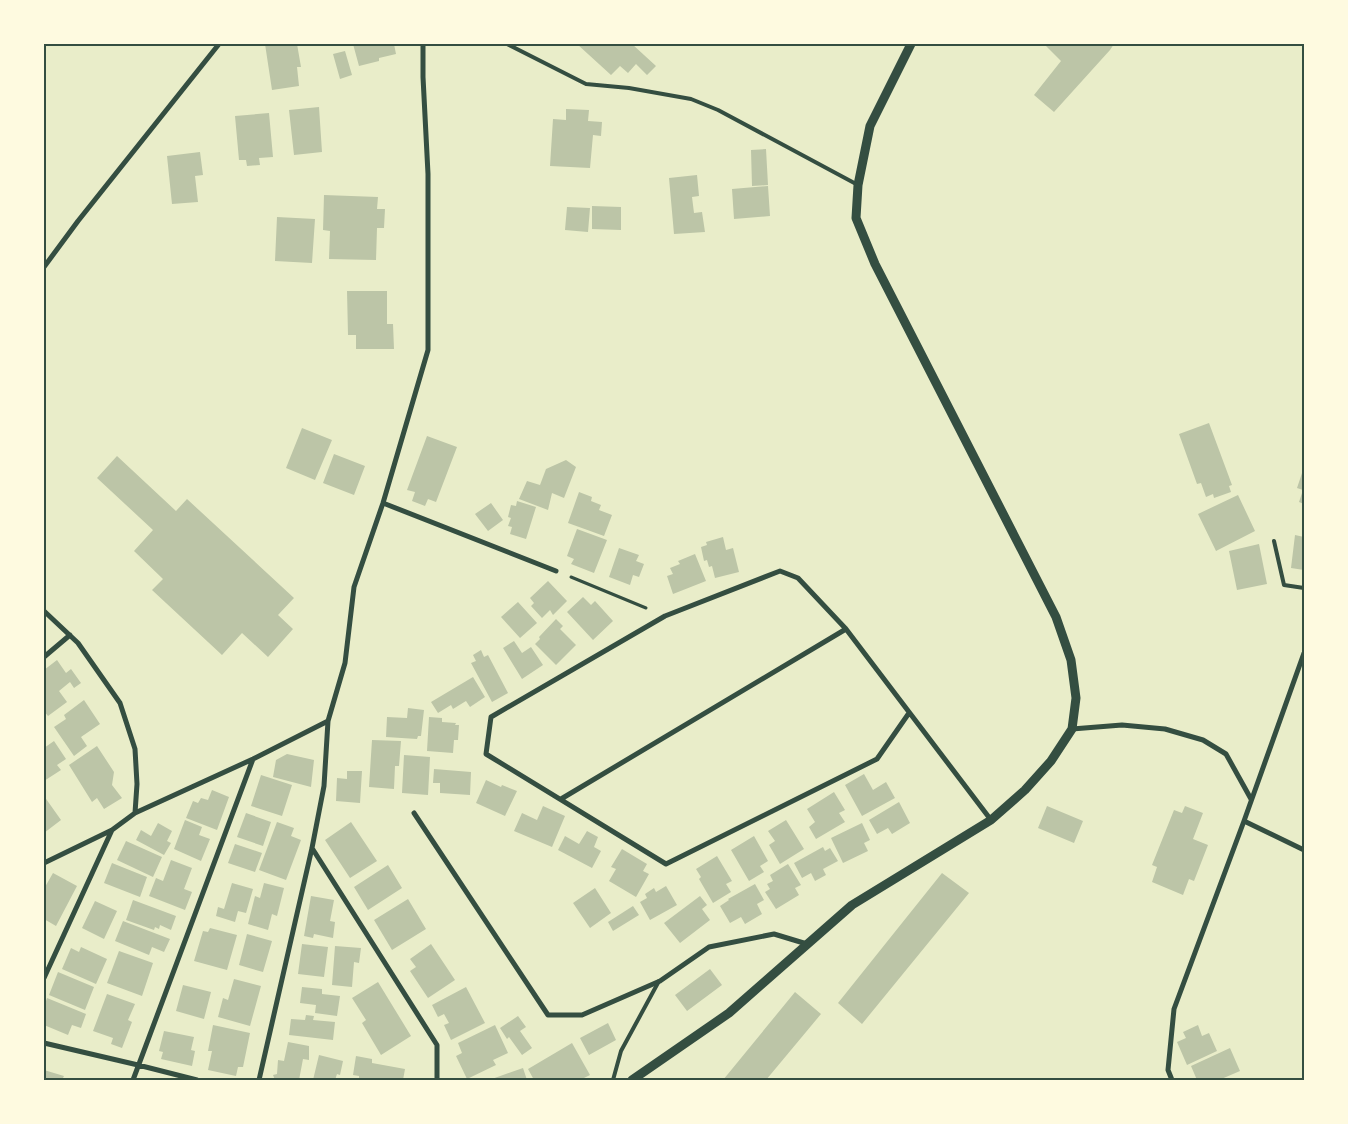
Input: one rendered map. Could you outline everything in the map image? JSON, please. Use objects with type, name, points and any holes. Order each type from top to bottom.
[{"type":"street","points":[[44,267],[78,221],[219,44]]},
{"type":"street","points":[[259,1080],[312,848],[324,786],[328,722],[345,663],[354,587],[383,503],[428,350],[428,174],[423,44]]},
{"type":"street","points":[[632,1080],[729,1013],[852,906],[990,820],[1026,790],[1051,761],[1072,729],[1076,698],[1071,660],[1056,617],[875,264],[856,218],[858,185],[870,126],[911,44]]},
{"type":"street","points":[[383,503],[556,571]]},
{"type":"street","points":[[909,713],[877,758],[666,864],[486,754],[490,717],[665,616],[780,571],[798,578],[846,629],[990,820]]},
{"type":"street","points":[[44,611],[78,643],[120,703],[135,749],[137,784],[135,813]]},
{"type":"street","points":[[561,799],[846,629]]},
{"type":"street","points":[[44,657],[70,635]]},
{"type":"street","points":[[1172,1080],[1168,1070],[1174,1009],[1304,653]]},
{"type":"street","points":[[45,861],[112,830],[135,813],[328,722]]},
{"type":"street","points":[[1072,729],[1122,725],[1165,729],[1202,740],[1226,754],[1251,799]]},
{"type":"street","points":[[133,1080],[253,759]]},
{"type":"street","points":[[414,813],[548,1015],[582,1015],[660,981],[709,947],[774,934],[807,944]]},
{"type":"street","points":[[1244,820],[1304,850]]},
{"type":"street","points":[[44,978],[112,830]]},
{"type":"street","points":[[312,848],[437,1045],[437,1080]]},
{"type":"street","points":[[44,1043],[197,1080]]},
{"type":"lane","points":[[507,44],[586,84],[629,88],[691,99],[709,106],[858,185]]},
{"type":"lane","points":[[1274,542],[1284,586],[1304,588]]},
{"type":"lane","points":[[614,1080],[621,1051],[660,981]]},
{"type":"path","points":[[556,571],[665,616]]},
{"type":"building","points":[[265,44],[297,44],[301,67],[297,67],[299,86],[272,90]]},
{"type":"building","points":[[353,44],[394,44],[396,54],[359,66]]},
{"type":"building","points":[[577,44],[632,44],[656,66],[647,75],[636,64],[628,73],[620,66],[611,75]]},
{"type":"building","points":[[1044,44],[1114,44],[1054,112],[1034,95],[1061,61]]},
{"type":"building","points":[[345,51],[352,75],[340,79],[333,54]]},
{"type":"building","points":[[319,107],[322,152],[294,155],[289,110]]},
{"type":"building","points":[[566,109],[589,110],[588,121],[602,122],[601,136],[593,135],[590,168],[550,166],[553,119],[566,120]]},
{"type":"building","points":[[269,113],[273,157],[259,158],[260,165],[247,166],[246,160],[239,160],[235,116]]},
{"type":"building","points":[[766,149],[768,185],[752,186],[751,150]]},
{"type":"building","points":[[200,152],[203,175],[195,176],[198,202],[172,204],[167,156]]},
{"type":"building","points":[[697,175],[699,196],[692,197],[694,213],[702,212],[705,232],[674,234],[669,178]]},
{"type":"building","points":[[768,186],[770,216],[734,219],[732,189]]},
{"type":"building","points":[[324,195],[378,197],[377,209],[385,209],[384,228],[377,228],[376,260],[329,259],[330,231],[323,230]]},
{"type":"building","points":[[592,206],[621,207],[621,230],[592,229]]},
{"type":"building","points":[[567,207],[590,208],[588,232],[565,230]]},
{"type":"building","points":[[277,217],[315,219],[312,263],[275,261]]},
{"type":"building","points":[[347,291],[387,291],[387,324],[393,324],[394,349],[356,349],[356,335],[348,335]]},
{"type":"building","points":[[1209,423],[1232,485],[1229,486],[1231,492],[1214,498],[1213,494],[1206,497],[1201,483],[1197,484],[1179,434]]},
{"type":"building","points":[[302,428],[332,440],[315,480],[286,468]]},
{"type":"building","points":[[427,436],[457,447],[436,502],[428,499],[425,506],[412,501],[415,492],[407,490]]},
{"type":"building","points":[[334,454],[365,466],[354,495],[323,483]]},
{"type":"building","points":[[117,456],[176,511],[187,499],[294,598],[278,615],[293,629],[268,657],[242,633],[222,655],[152,590],[163,579],[134,551],[153,530],[97,478]]},
{"type":"building","points":[[566,460],[576,467],[564,498],[552,493],[548,510],[519,499],[527,481],[540,485],[546,469]]},
{"type":"building","points":[[1304,467],[1304,504],[1299,502],[1303,490],[1297,488]]},
{"type":"building","points":[[579,492],[592,497],[591,501],[601,505],[599,510],[612,515],[604,536],[568,523]]},
{"type":"building","points":[[1238,495],[1255,531],[1216,551],[1198,514]]},
{"type":"building","points":[[517,501],[536,507],[526,539],[510,534],[512,527],[508,526],[511,518],[508,517],[511,505],[516,506]]},
{"type":"building","points":[[491,503],[503,520],[488,531],[475,514]]},
{"type":"building","points":[[577,529],[607,540],[594,573],[571,564],[574,559],[567,556]]},
{"type":"building","points":[[1295,535],[1304,537],[1304,570],[1291,568]]},
{"type":"building","points":[[723,537],[726,550],[733,548],[739,572],[715,578],[712,566],[709,567],[707,560],[704,561],[701,547],[707,545],[706,542]]},
{"type":"building","points":[[1259,544],[1267,584],[1237,590],[1229,551]]},
{"type":"building","points":[[619,548],[639,555],[636,561],[644,564],[639,577],[633,575],[630,585],[609,577]]},
{"type":"building","points":[[695,554],[706,581],[673,594],[667,576],[673,574],[670,568],[680,564],[678,561]]},
{"type":"building","points":[[548,581],[567,601],[553,615],[550,610],[542,618],[531,606],[534,603],[530,598]]},
{"type":"building","points":[[583,597],[591,605],[595,601],[613,621],[593,640],[567,612]]},
{"type":"building","points":[[518,602],[537,623],[520,638],[501,617]]},
{"type":"building","points":[[556,619],[563,626],[560,629],[576,645],[556,665],[535,644]]},
{"type":"building","points":[[514,641],[522,653],[531,647],[543,665],[522,679],[503,648]]},
{"type":"building","points":[[481,650],[484,657],[488,655],[508,693],[492,702],[471,663],[476,661],[473,655]]},
{"type":"building","points":[[57,660],[66,673],[71,669],[81,683],[74,688],[70,682],[59,691],[67,702],[48,716],[44,711],[44,670]]},
{"type":"building","points":[[473,677],[485,697],[470,707],[466,701],[453,709],[451,705],[438,713],[431,702]]},
{"type":"building","points":[[84,700],[100,724],[81,737],[87,746],[74,756],[54,727],[66,719],[64,715]]},
{"type":"building","points":[[408,708],[424,710],[421,736],[418,736],[417,739],[386,737],[387,717],[407,718]]},
{"type":"building","points":[[429,717],[442,718],[442,722],[459,725],[458,740],[454,740],[453,753],[427,751]]},
{"type":"building","points":[[372,740],[401,741],[399,766],[395,766],[394,789],[369,787]]},
{"type":"building","points":[[54,741],[66,759],[57,765],[61,770],[44,781],[44,748]]},
{"type":"building","points":[[97,746],[114,772],[112,785],[122,798],[104,809],[97,798],[92,802],[69,765]]},
{"type":"building","points":[[287,754],[314,760],[311,787],[273,777],[276,760]]},
{"type":"building","points":[[404,755],[430,757],[428,795],[402,793]]},
{"type":"building","points":[[434,769],[471,772],[470,795],[440,793],[440,783],[433,783]]},
{"type":"building","points":[[347,771],[362,771],[360,803],[336,801],[337,778],[347,779]]},
{"type":"building","points":[[864,774],[873,790],[886,782],[895,798],[862,816],[845,785]]},
{"type":"building","points":[[261,775],[292,785],[282,816],[251,806]]},
{"type":"building","points":[[486,780],[501,787],[502,785],[517,791],[505,816],[476,803]]},
{"type":"building","points":[[212,790],[229,797],[217,830],[186,818],[193,801],[198,803],[201,798],[208,800]]},
{"type":"building","points":[[834,792],[845,810],[839,813],[845,822],[816,839],[809,827],[815,822],[807,809]]},
{"type":"building","points":[[44,796],[61,820],[44,833]]},
{"type":"building","points":[[899,802],[910,823],[892,834],[888,828],[877,834],[869,820]]},
{"type":"building","points":[[543,806],[565,816],[552,847],[514,831],[522,813],[537,820]]},
{"type":"building","points":[[1047,806],[1083,821],[1074,843],[1038,828]]},
{"type":"building","points":[[1185,806],[1203,813],[1193,839],[1208,845],[1194,881],[1189,879],[1183,895],[1152,882],[1157,867],[1152,865],[1174,810],[1182,813]]},
{"type":"building","points":[[246,813],[271,822],[263,846],[237,837]]},
{"type":"building","points":[[185,820],[202,827],[199,835],[210,839],[201,861],[174,849]]},
{"type":"building","points":[[786,820],[804,849],[780,864],[769,845],[775,841],[768,831]]},
{"type":"building","points":[[277,822],[294,828],[291,836],[301,840],[286,880],[259,870]]},
{"type":"building","points":[[351,822],[377,861],[350,878],[325,840]]},
{"type":"building","points":[[158,823],[172,831],[167,841],[171,843],[164,855],[136,840],[141,830],[151,836]]},
{"type":"building","points":[[862,823],[870,840],[864,843],[868,851],[843,863],[831,838]]},
{"type":"building","points":[[587,831],[598,837],[594,847],[601,851],[592,868],[558,850],[565,836],[579,844]]},
{"type":"building","points":[[754,836],[768,861],[760,866],[764,872],[749,881],[731,850]]},
{"type":"building","points":[[126,841],[162,857],[153,877],[117,860]]},
{"type":"building","points":[[235,844],[262,853],[255,872],[228,863]]},
{"type":"building","points":[[823,847],[825,851],[830,848],[838,861],[823,869],[826,875],[815,881],[811,873],[802,878],[794,863]]},
{"type":"building","points":[[622,849],[647,864],[643,871],[649,874],[636,897],[609,881],[616,869],[611,867]]},
{"type":"building","points":[[717,856],[732,881],[726,884],[731,892],[713,903],[699,879],[701,877],[696,869]]},
{"type":"building","points":[[171,860],[192,868],[184,889],[192,892],[185,910],[149,896],[156,878],[163,881]]},
{"type":"building","points":[[112,863],[147,877],[140,897],[104,883]]},
{"type":"building","points":[[788,864],[801,885],[795,888],[799,895],[776,909],[765,892],[770,889],[767,884],[773,881],[770,875]]},
{"type":"building","points":[[388,865],[402,888],[368,910],[354,887]]},
{"type":"building","points":[[53,873],[77,886],[56,926],[44,919],[44,886]]},
{"type":"building","points":[[942,873],[969,893],[862,1024],[838,1003]]},
{"type":"building","points":[[232,883],[253,889],[246,913],[238,911],[235,922],[216,916],[218,907],[224,909]]},
{"type":"building","points":[[264,883],[284,888],[277,916],[272,914],[268,930],[248,924],[255,896],[260,898]]},
{"type":"building","points":[[755,884],[764,900],[757,904],[762,914],[745,924],[741,917],[730,923],[720,906],[728,899]]},
{"type":"building","points":[[666,886],[677,905],[650,920],[640,902],[647,898],[645,894],[654,888],[656,892]]},
{"type":"building","points":[[595,888],[611,913],[590,928],[573,903]]},
{"type":"building","points":[[311,896],[334,900],[330,921],[335,922],[333,938],[314,934],[313,938],[304,936]]},
{"type":"building","points":[[700,896],[707,905],[702,909],[710,920],[680,943],[664,923]]},
{"type":"building","points":[[408,899],[426,929],[392,950],[374,920]]},
{"type":"building","points":[[133,900],[176,916],[171,930],[160,925],[159,929],[155,927],[154,930],[126,920]]},
{"type":"building","points":[[95,901],[117,911],[104,939],[82,928]]},
{"type":"building","points":[[633,906],[639,915],[613,931],[608,922]]},
{"type":"building","points":[[123,921],[170,939],[164,952],[152,947],[149,955],[115,941]]},
{"type":"building","points":[[210,928],[237,935],[227,970],[194,961],[203,931],[208,932]]},
{"type":"building","points":[[247,934],[272,941],[263,972],[239,965]]},
{"type":"building","points":[[302,944],[328,947],[324,977],[298,974]]},
{"type":"building","points":[[431,944],[455,980],[428,998],[410,971],[416,967],[410,959]]},
{"type":"building","points":[[335,946],[361,948],[359,963],[354,962],[352,987],[332,985]]},
{"type":"building","points":[[81,947],[107,959],[96,984],[62,969],[71,948],[79,952]]},
{"type":"building","points":[[119,951],[153,963],[142,996],[107,983]]},
{"type":"building","points":[[710,969],[722,985],[687,1011],[675,995]]},
{"type":"building","points":[[58,972],[94,987],[85,1010],[49,995]]},
{"type":"building","points":[[234,979],[261,986],[250,1026],[218,1017],[223,998],[228,1000]]},
{"type":"building","points":[[378,982],[411,1036],[381,1055],[362,1023],[366,1020],[352,998]]},
{"type":"building","points":[[183,985],[211,992],[204,1019],[176,1011]]},
{"type":"building","points":[[302,987],[322,989],[322,994],[340,996],[337,1016],[315,1013],[316,1005],[300,1003]]},
{"type":"building","points":[[466,987],[485,1023],[451,1040],[444,1025],[449,1023],[444,1014],[438,1017],[432,1005]]},
{"type":"building","points":[[795,992],[821,1014],[766,1080],[723,1080]]},
{"type":"building","points":[[107,994],[135,1004],[128,1020],[132,1022],[122,1048],[111,1044],[113,1038],[93,1031]]},
{"type":"building","points":[[47,998],[86,1014],[81,1028],[72,1025],[68,1035],[44,1025],[44,1007]]},
{"type":"building","points":[[306,1015],[314,1016],[313,1020],[335,1022],[333,1040],[289,1035],[291,1019],[305,1020]]},
{"type":"building","points":[[518,1016],[526,1027],[520,1031],[532,1048],[522,1055],[509,1037],[507,1039],[500,1028]]},
{"type":"building","points":[[608,1023],[616,1040],[589,1055],[580,1038]]},
{"type":"building","points":[[213,1025],[250,1033],[243,1067],[238,1067],[236,1076],[208,1070],[212,1051],[208,1051]]},
{"type":"building","points":[[495,1025],[508,1053],[493,1060],[496,1065],[467,1079],[456,1056],[462,1053],[458,1043]]},
{"type":"building","points":[[1198,1025],[1202,1036],[1209,1033],[1217,1051],[1187,1065],[1177,1042],[1186,1038],[1183,1032]]},
{"type":"building","points":[[164,1031],[194,1037],[191,1050],[195,1051],[192,1066],[161,1059],[163,1052],[159,1051]]},
{"type":"building","points":[[288,1042],[309,1046],[309,1060],[303,1059],[299,1080],[275,1080],[273,1075],[277,1074],[278,1060],[284,1061]]},
{"type":"building","points":[[572,1043],[590,1075],[580,1080],[534,1080],[528,1069]]},
{"type":"building","points":[[1230,1048],[1240,1071],[1219,1080],[1197,1080],[1191,1066]]},
{"type":"building","points":[[319,1055],[343,1061],[340,1075],[337,1074],[335,1080],[313,1080]]},
{"type":"building","points":[[356,1056],[372,1059],[372,1063],[405,1069],[403,1080],[359,1080],[359,1076],[353,1075]]},
{"type":"building","points":[[523,1068],[527,1080],[489,1080]]},
{"type":"building","points":[[44,1070],[64,1076],[62,1080],[44,1080]]}]
